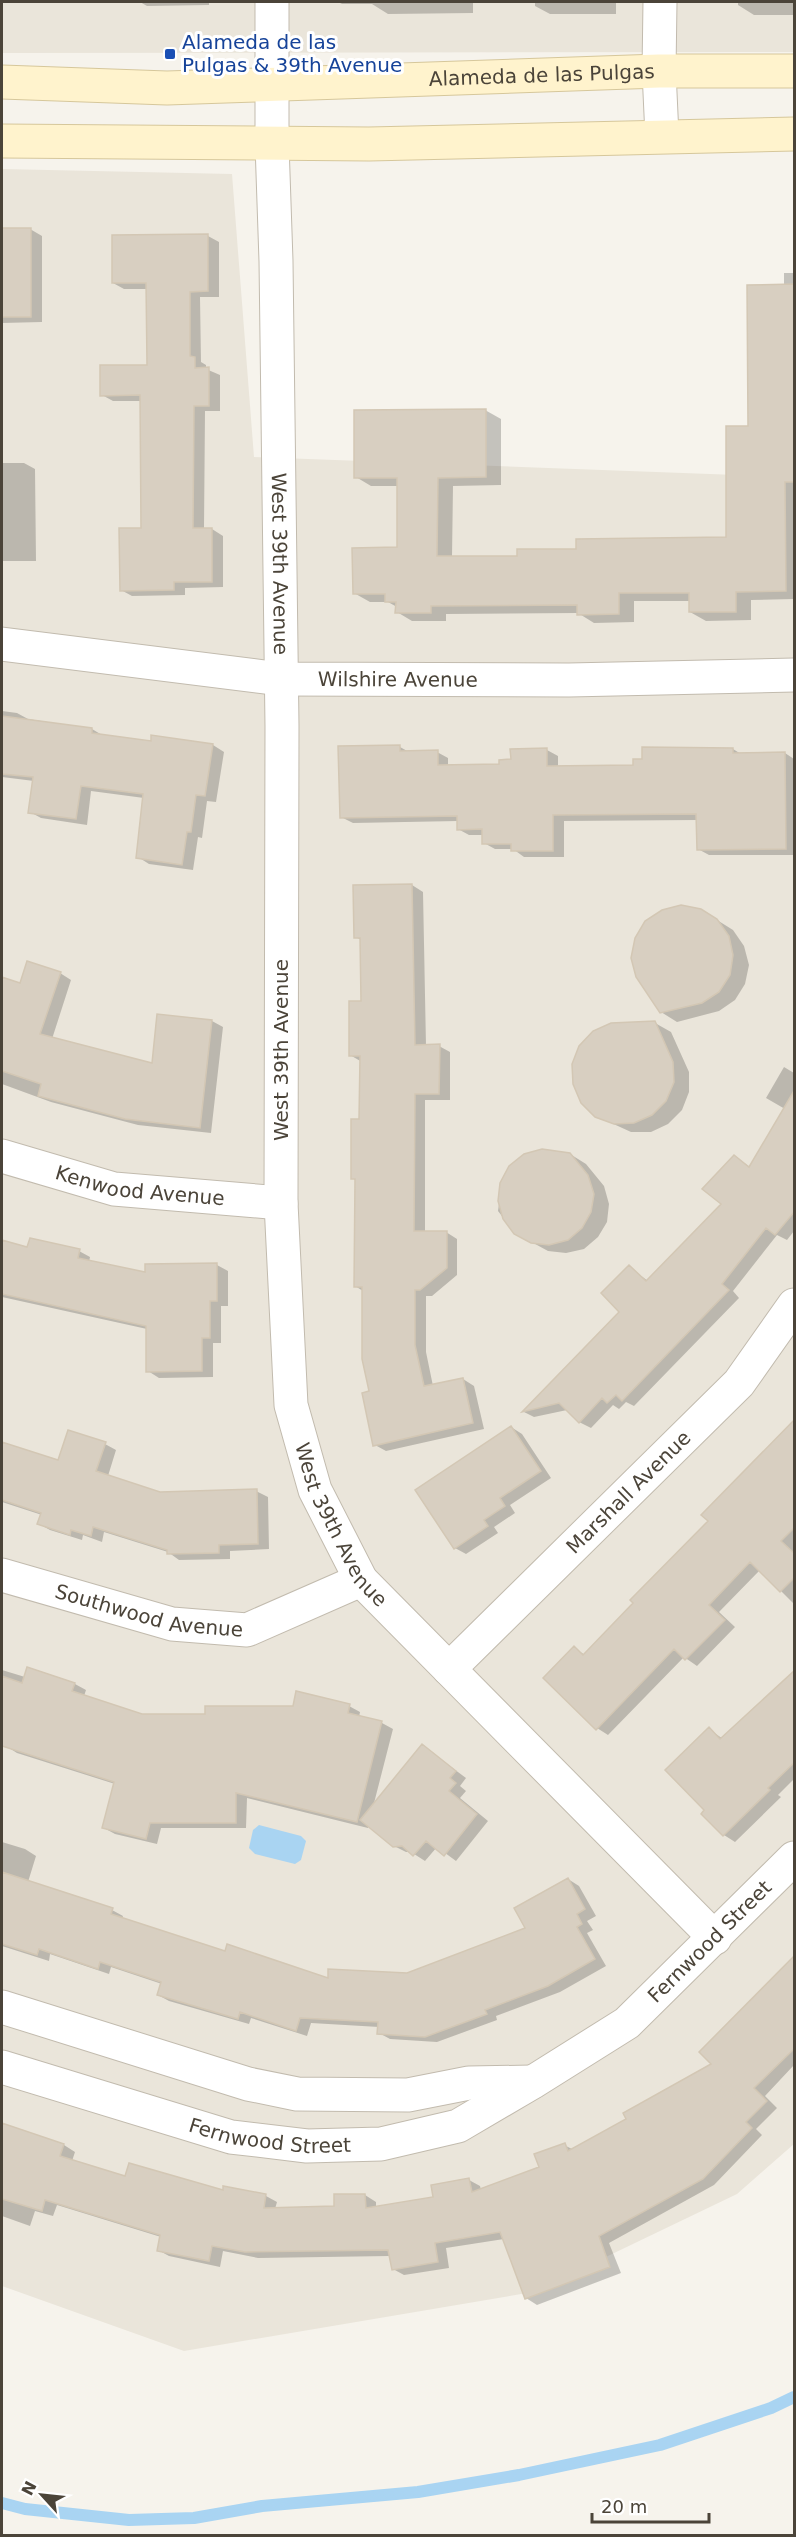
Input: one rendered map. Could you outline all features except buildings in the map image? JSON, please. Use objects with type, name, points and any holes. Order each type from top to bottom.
[{"type":"main road","name":"Alameda de las Pulgas","points":[[2,82],[166,88],[659,71],[795,71]]},
{"type":"main road","points":[[2,141],[272,144],[795,134]]},
{"type":"street","name":"West 39th Avenue","points":[[272,2],[280,679],[281,1203],[291,1405],[315,1490],[361,1580],[715,1938]]},
{"type":"street","points":[[660,2],[659,71],[662,136]]},
{"type":"street","name":"Wilshire Avenue","points":[[2,644],[280,679],[569,680],[795,675]]},
{"type":"street","name":"Kenwood Avenue","points":[[2,1156],[114,1189],[281,1203]]},
{"type":"street","name":"Marshall Avenue","points":[[449,1669],[739,1383],[795,1305]]},
{"type":"street","name":"Southwood Avenue","points":[[2,1575],[172,1624],[247,1630],[361,1580]]},
{"type":"street","name":"Fernwood Street","points":[[2,2067],[231,2137],[307,2146],[381,2144],[458,2126],[627,2023],[795,1858]]},
{"type":"street","points":[[2,2007],[248,2084],[297,2094],[408,2095],[469,2083],[533,2082]]},
{"type":"shaded area","points":[[2,2],[794,2],[794,52],[2,53]]},
{"type":"shaded area","points":[[2,169],[232,174],[254,457],[794,477],[794,2144],[737,2194],[533,2292],[184,2351],[2,2286]]},
{"type":"water","points":[[259,1825],[301,1836],[306,1841],[301,1860],[295,1864],[255,1854],[249,1848],[253,1830]]},
{"type":"waterway","points":[[2,2503],[25,2509],[129,2520],[194,2518],[262,2506],[418,2492],[519,2475],[660,2445],[771,2408],[794,2397]]},
{"type":"place","name":"Alameda de las Pulgas & 39th Avenue","points":[[170,54]]}]
